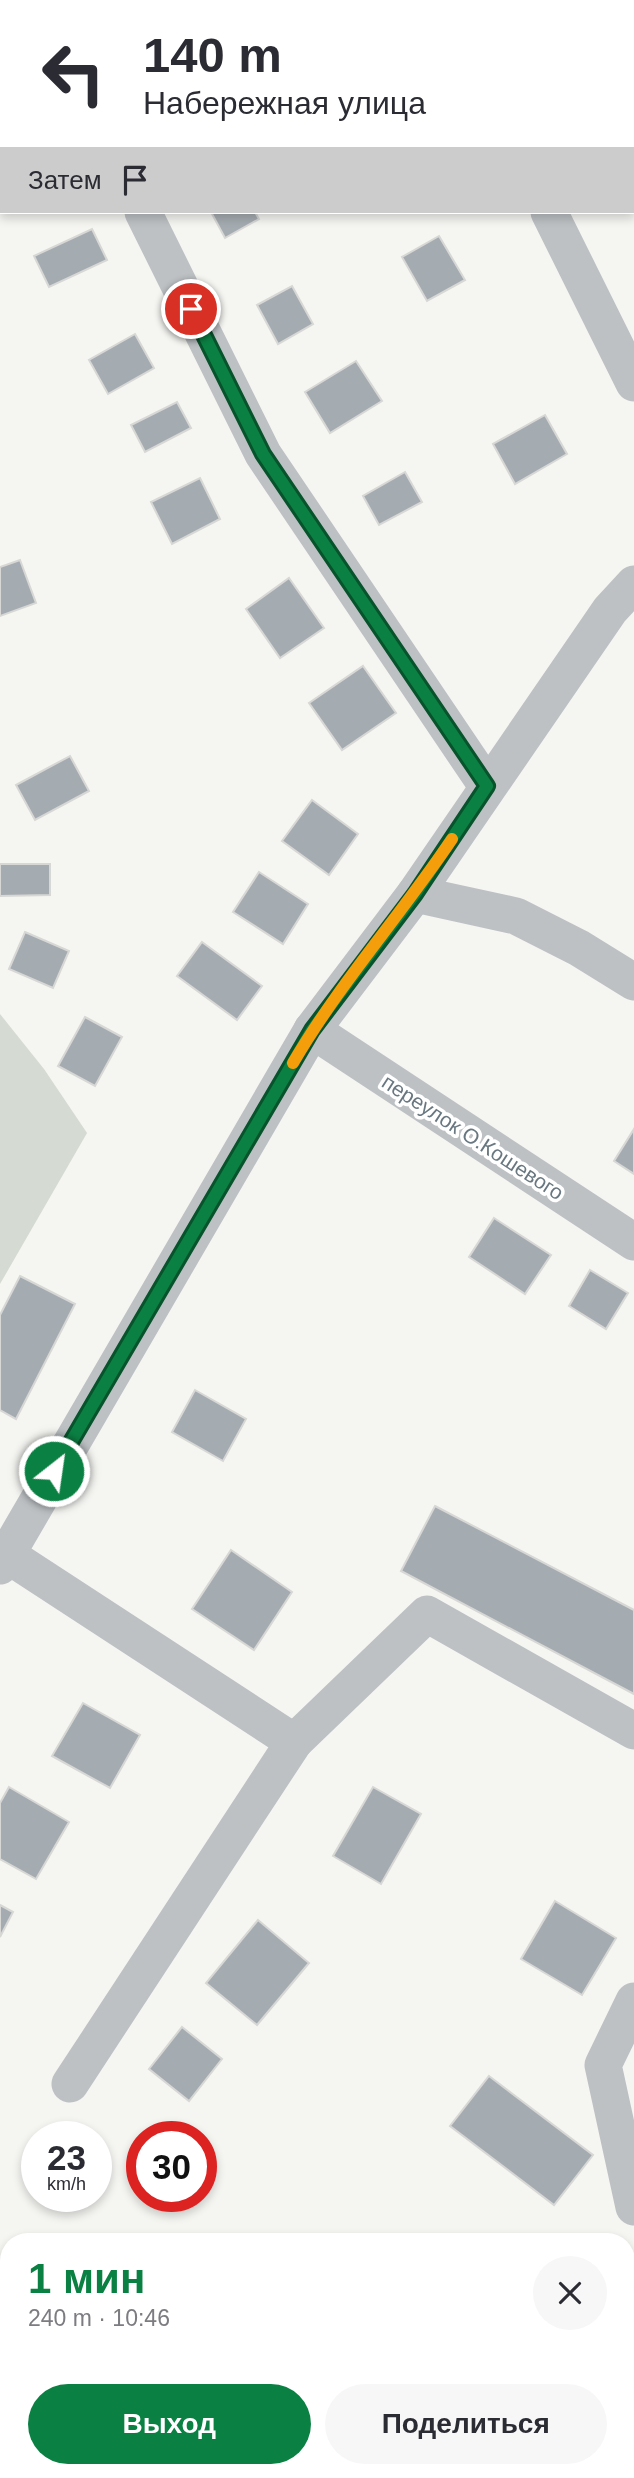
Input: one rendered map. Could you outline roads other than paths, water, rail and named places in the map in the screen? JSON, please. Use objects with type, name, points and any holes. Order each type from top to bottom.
[{"type":"street","points":[[144,214],[263,454],[487,786]]},
{"type":"street","points":[[551,214],[634,383]]},
{"type":"street","points":[[293,1742],[3,1560],[312,1030],[415,894],[610,610],[634,583]]},
{"type":"street","points":[[415,894],[516,916],[579,947],[634,982]]},
{"type":"street","name":"переулок О.Кошевого","points":[[312,1030],[634,1242]]},
{"type":"street","points":[[70,2084],[293,1742],[428,1614],[634,1731]]},
{"type":"street","points":[[634,2001],[603,2065],[634,2207]]}]
